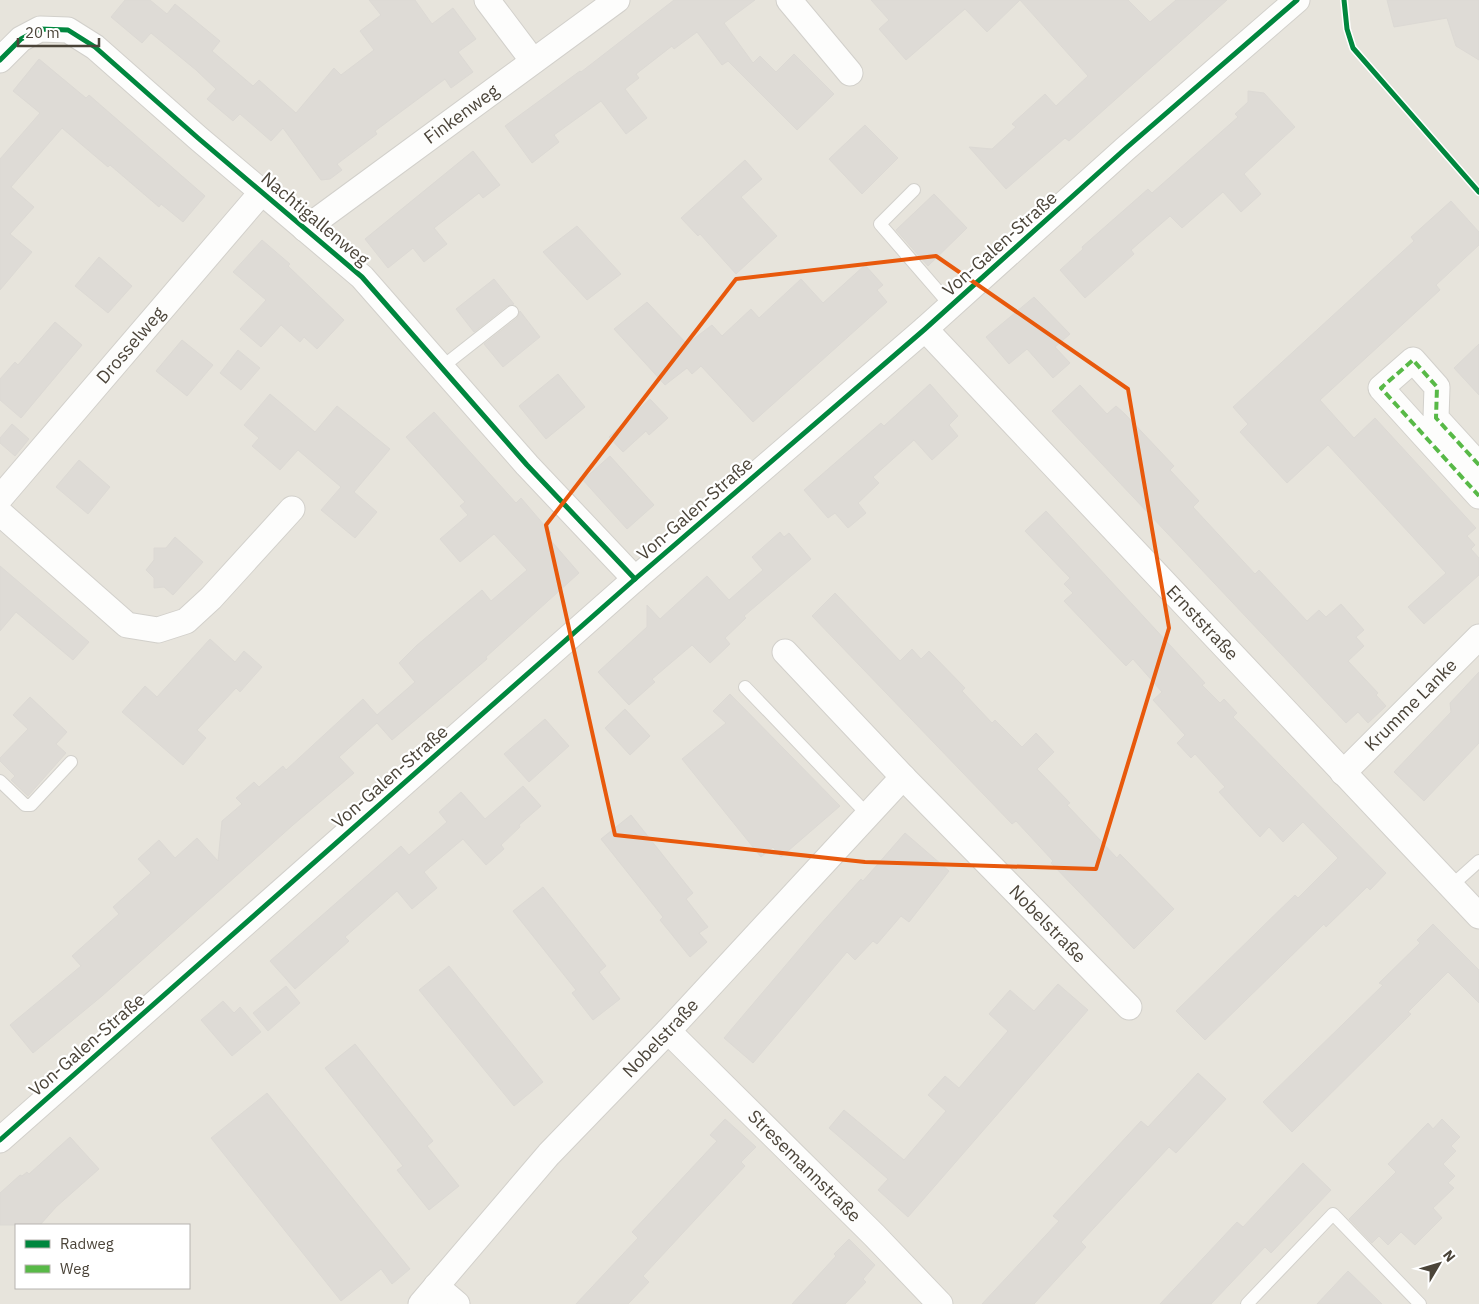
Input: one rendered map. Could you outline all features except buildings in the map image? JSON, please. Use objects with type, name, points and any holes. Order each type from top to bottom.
[{"type":"street","points":[[487,0],[533,61]]},
{"type":"street","name":"Finkenweg","points":[[305,229],[617,0]]},
{"type":"street","points":[[789,0],[850,73]]},
{"type":"street","name":"Von-Galen-Straße","points":[[0,1140],[634,579],[925,329],[1124,149],[1296,0]]},
{"type":"street","name":"Nachtigallenweg","points":[[0,60],[21,38],[40,29],[68,30],[95,48],[362,277],[527,465],[634,579]]},
{"type":"street","name":"Drosselweg","points":[[0,498],[262,192]]},
{"type":"street","name":"Ernststraße","points":[[925,329],[1479,916]]},
{"type":"street","points":[[1479,465],[1436,418],[1437,387],[1413,360],[1381,388],[1479,496]]},
{"type":"street","points":[[0,513],[127,625],[158,630],[186,621],[211,598],[292,509]]},
{"type":"street","name":"Krumme Lanke","points":[[1344,773],[1479,637]]},
{"type":"street","name":"Nobelstraße","points":[[785,652],[903,777],[1129,1007]]},
{"type":"street","name":"Nobelstraße","points":[[429,1295],[549,1154],[668,1031],[903,777]]},
{"type":"street","name":"Stresemannstraße","points":[[668,1031],[874,1235],[940,1304]]},
{"type":"street","points":[[429,1295],[457,1304]]},
{"type":"lane","points":[[914,190],[880,224],[951,306]]},
{"type":"lane","points":[[442,367],[512,312]]},
{"type":"lane","points":[[745,687],[868,815]]},
{"type":"lane","points":[[0,781],[25,805],[31,805],[71,762]]},
{"type":"lane","points":[[1451,886],[1479,861]]},
{"type":"lane","points":[[1247,1304],[1333,1214],[1420,1304]]},
{"type":"highlighted area","points":[[936,256],[1128,389],[1169,628],[1096,869],[865,862],[615,835],[546,525],[736,279]]},
{"type":"shaded area","points":[[0,0],[1479,0],[1479,1304],[0,1304]]},
{"type":"marked path","points":[[1479,465],[1436,418],[1437,387],[1413,360],[1381,388],[1479,496]]},
{"type":"cycle path","points":[[0,1140],[635,579],[925,329],[1125,149],[1297,0]]},
{"type":"cycle path","points":[[1344,0],[1347,29],[1353,48],[1479,192]]},
{"type":"cycle path","points":[[0,60],[21,39],[40,29],[68,30],[95,47],[198,138],[362,277],[527,465],[635,579]]}]
